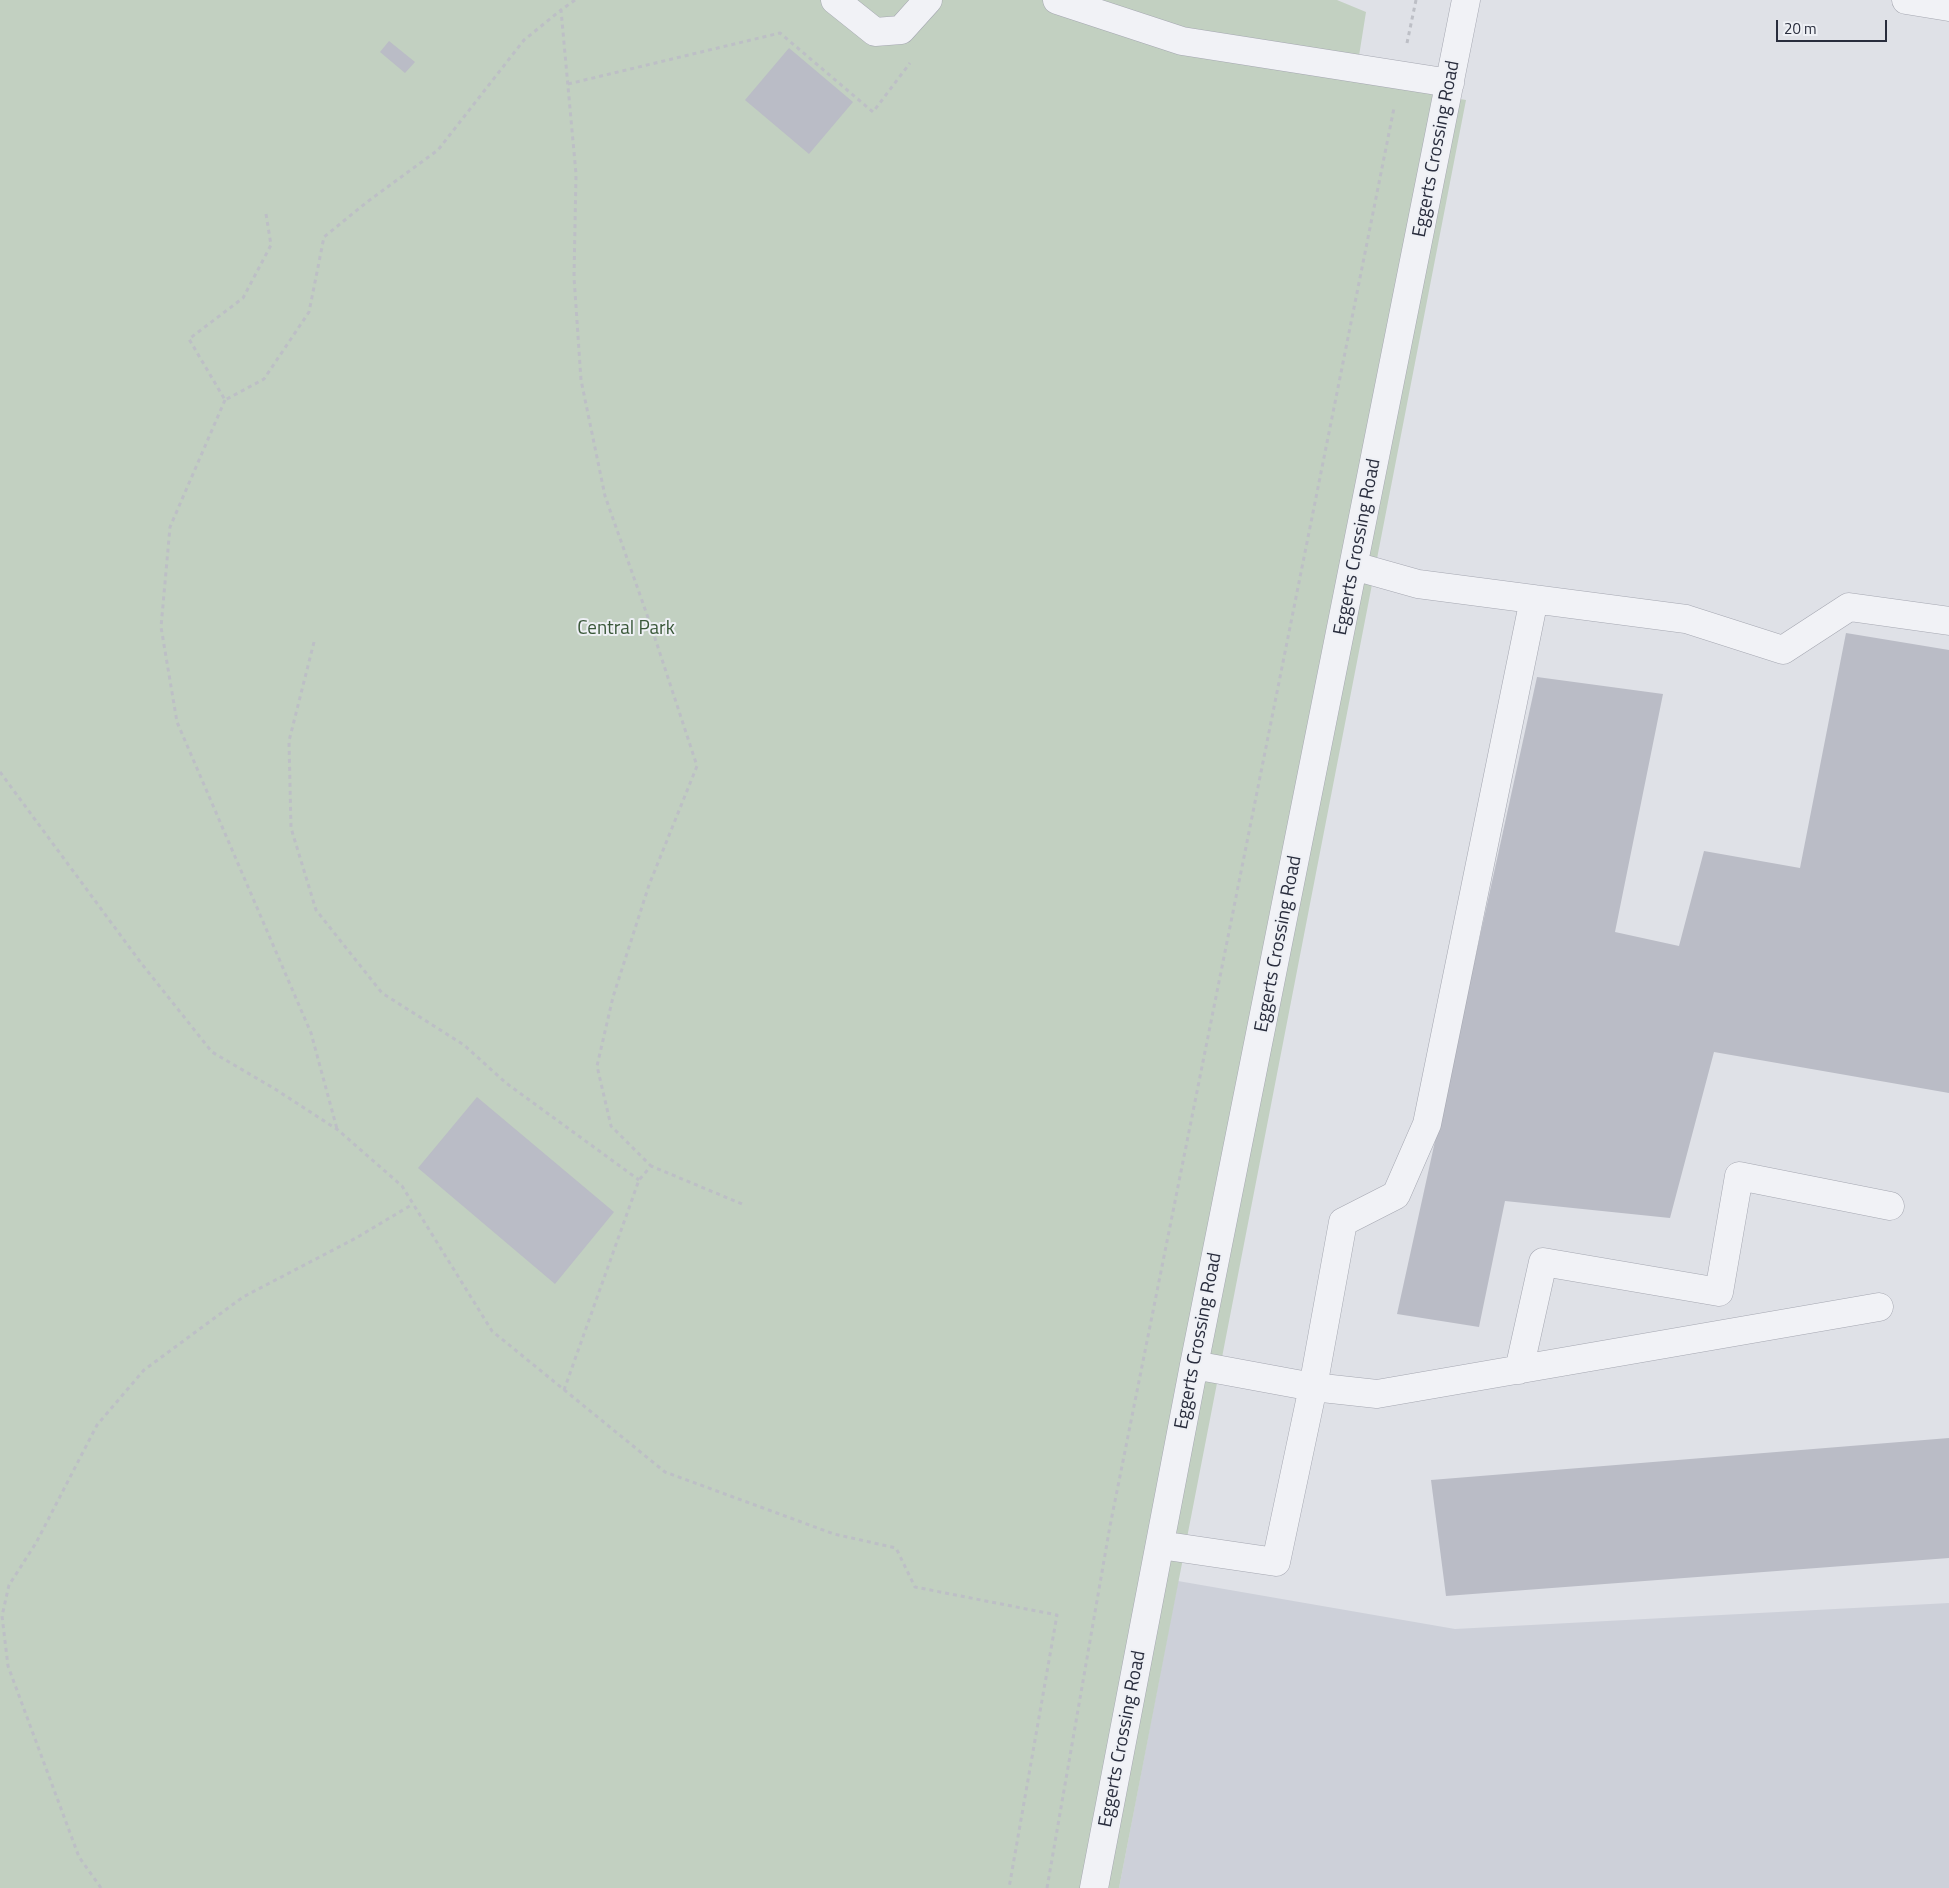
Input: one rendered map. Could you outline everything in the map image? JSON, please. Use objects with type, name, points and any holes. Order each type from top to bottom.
[{"type":"street","points":[[835,0],[875,32],[901,30],[928,0]]},
{"type":"street","points":[[1057,0],[1182,41],[1450,83]]},
{"type":"street","name":"Eggerts Crossing Road","points":[[1094,1888],[1194,1365],[1466,0]]},
{"type":"street","points":[[1906,0],[1949,7]]},
{"type":"street","points":[[1354,566],[1418,584],[1686,620],[1783,650],[1849,607],[1949,621]]},
{"type":"street","points":[[1160,1545],[1276,1562],[1313,1387],[1344,1222],[1396,1195],[1427,1124],[1534,599]]},
{"type":"street","points":[[1519,1370],[1543,1262],[1718,1292],[1739,1176],[1890,1206]]},
{"type":"street","points":[[1194,1365],[1313,1387],[1377,1394],[1879,1308]]},
{"type":"path","points":[[338,1130],[312,1034],[177,722],[161,627],[170,526],[225,400],[264,379],[309,312],[324,237],[367,202],[438,150],[524,40],[575,0]]},
{"type":"path","points":[[1047,1888],[1110,1526],[1416,0]]},
{"type":"path","points":[[561,10],[576,174],[574,277],[581,380],[605,496],[651,626],[697,766],[649,885],[613,998],[597,1066],[611,1126],[651,1166],[742,1204]]},
{"type":"path","points":[[568,84],[780,33],[873,112],[913,60]]},
{"type":"path","points":[[225,400],[189,338],[243,298],[271,245],[266,214]]},
{"type":"path","points":[[314,642],[289,741],[291,828],[316,910],[382,993],[464,1045],[506,1083],[639,1180]]},
{"type":"path","points":[[0,772],[141,963],[212,1052],[275,1089],[338,1130],[402,1186],[492,1331],[666,1472],[834,1534],[896,1548],[915,1587],[1057,1614],[1009,1888]]},
{"type":"path","points":[[564,1390],[639,1180],[651,1166]]},
{"type":"path","points":[[101,1888],[80,1857],[8,1666],[2,1616],[9,1585],[36,1543],[97,1425],[144,1370],[243,1297],[356,1238],[413,1204]]},
{"type":"shaded area","points":[[1178,1581],[1455,1629],[1949,1603],[1949,1888],[1119,1888]]},
{"type":"green space","name":"Central Park","points":[[0,0],[1337,0],[1366,12],[1355,81],[1466,100],[1119,1888],[0,1888]]},
{"type":"building","points":[[389,41],[415,62],[405,73],[380,52]]},
{"type":"building","points":[[789,48],[853,102],[809,154],[745,100]]},
{"type":"building","points":[[1846,633],[1949,650],[1949,1093],[1714,1052],[1670,1218],[1505,1201],[1479,1327],[1397,1314],[1537,677],[1663,694],[1615,932],[1679,946],[1704,851],[1800,868]]},
{"type":"building","points":[[477,1097],[614,1212],[555,1284],[418,1168]]},
{"type":"building","points":[[1949,1438],[1949,1558],[1446,1596],[1431,1480]]}]
